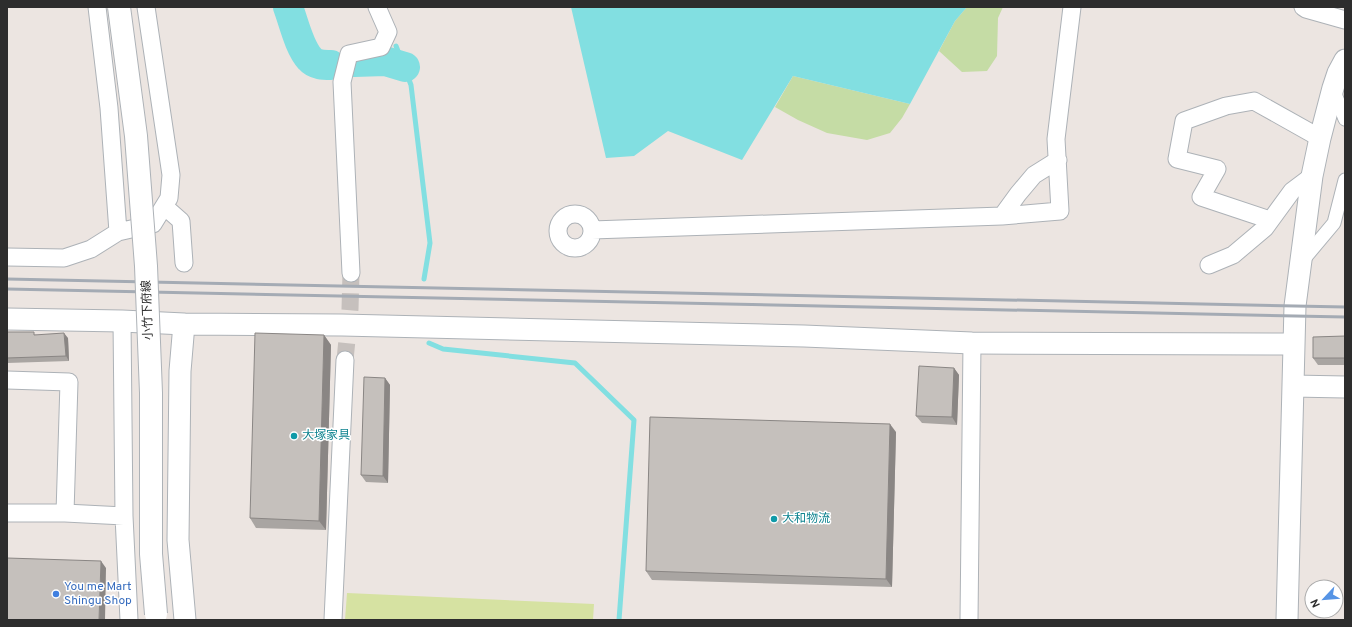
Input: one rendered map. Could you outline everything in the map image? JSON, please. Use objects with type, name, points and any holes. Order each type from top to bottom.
[{"type":"main road","name":"小竹下府線","points":[[119,7],[136,136],[146,266],[151,393],[151,554],[156,614]]},
{"type":"street","points":[[97,7],[109,108],[118,232]]},
{"type":"street","points":[[7,257],[64,258],[91,249],[118,232],[153,224],[169,198],[171,175],[146,7]]},
{"type":"street","points":[[351,273],[342,82],[349,54],[381,47],[388,32],[377,7]]},
{"type":"street","points":[[592,230],[1002,216],[1060,211],[1056,139],[1072,7]]},
{"type":"street","points":[[1303,7],[1345,20]]},
{"type":"street","points":[[1287,620],[1295,306],[1312,176],[1333,88],[1338,73],[1345,60]]},
{"type":"street","points":[[1333,88],[1345,119]]},
{"type":"street","points":[[1270,220],[1201,196],[1217,169],[1177,159],[1184,121],[1226,106],[1254,101],[1320,138]]},
{"type":"street","points":[[1002,216],[1034,175],[1058,160]]},
{"type":"street","points":[[1209,265],[1233,255],[1265,228],[1292,191],[1312,176]]},
{"type":"street","points":[[1302,261],[1334,223],[1345,180]]},
{"type":"street","points":[[164,206],[182,222],[184,263]]},
{"type":"street","points":[[7,319],[122,321],[184,324],[342,325],[780,335],[972,343],[1294,344]]},
{"type":"street","points":[[122,321],[124,516],[129,620]]},
{"type":"street","points":[[184,324],[180,371],[178,540],[186,620]]},
{"type":"street","points":[[969,620],[972,343]]},
{"type":"street","points":[[333,620],[345,360]]},
{"type":"street","points":[[7,380],[69,382],[65,513]]},
{"type":"street","points":[[1294,386],[1345,387]]},
{"type":"street","points":[[7,513],[65,513],[124,516]]},
{"type":"green space","points":[[967,7],[1003,7],[998,18],[997,56],[987,71],[962,72],[939,51],[955,21]]},
{"type":"green space","points":[[793,76],[910,104],[902,118],[890,133],[867,140],[827,133],[798,120],[775,107]]},
{"type":"green space","points":[[347,593],[594,604],[593,620],[345,620]]},
{"type":"water","points":[[571,7],[967,7],[955,21],[910,104],[793,76],[742,160],[668,131],[634,156],[606,158]]},
{"type":"building","points":[[7,332],[34,332],[34,335],[64,333],[66,356],[7,358]]},
{"type":"building","name":"大塚家具","points":[[255,333],[324,335],[319,521],[250,518]]},
{"type":"building","points":[[1345,336],[1345,358],[1313,358],[1313,337]]},
{"type":"building","points":[[919,366],[954,368],[952,417],[916,416]]},
{"type":"building","points":[[364,377],[385,378],[383,476],[361,475]]},
{"type":"building","name":"大和物流","points":[[650,417],[890,424],[886,579],[646,571]]},
{"type":"building","name":"You me Mart Shingu Shop","points":[[7,558],[101,561],[99,620],[7,620]]},
{"type":"waterway","points":[[288,7],[306,54],[314,62],[331,65]]},
{"type":"waterway","points":[[396,46],[411,85],[430,243],[424,279]]},
{"type":"waterway","points":[[354,62],[385,61],[405,67]]},
{"type":"waterway","points":[[429,343],[443,349],[575,363],[634,420],[619,620]]},
{"type":"tunnel","points":[[345,360],[350,309],[351,273]]},
{"type":"railway","points":[[7,279],[1345,307]]},
{"type":"railway","points":[[7,289],[1345,317]]},
{"type":"place","name":"大塚家具","points":[[294,436]]},
{"type":"place","name":"大和物流","points":[[774,519]]},
{"type":"place","name":"You me Mart Shingu Shop","points":[[56,594]]}]
